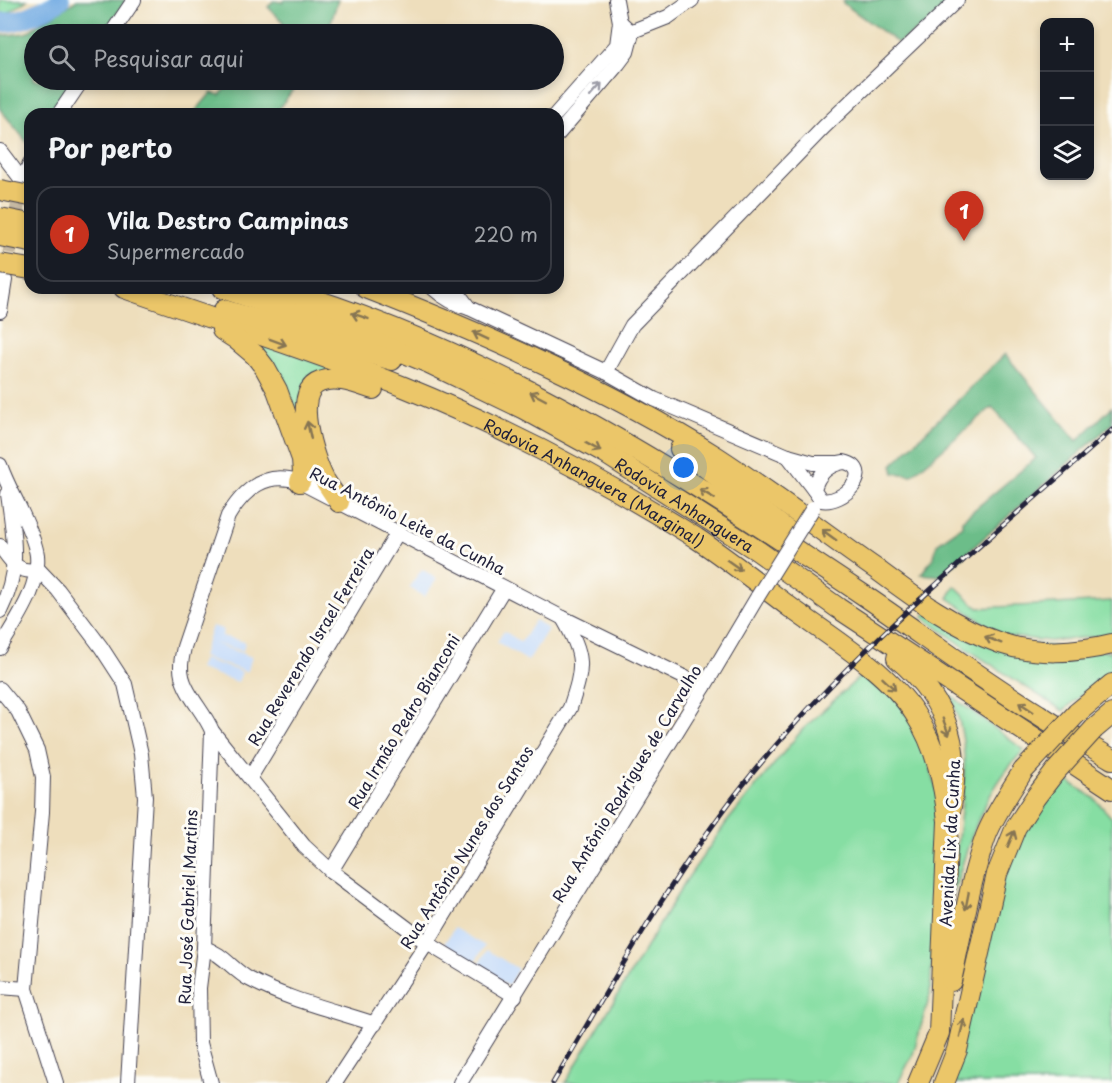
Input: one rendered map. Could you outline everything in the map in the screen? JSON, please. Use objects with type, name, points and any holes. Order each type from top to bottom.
[{"type":"highway","points":[[0,190],[24,186]]},
{"type":"highway","points":[[0,218],[24,223]]},
{"type":"highway","points":[[0,236],[24,241]]},
{"type":"highway","points":[[3,272],[24,270]]},
{"type":"highway","name":"Rodovia Anhanguera (Marginal)","points":[[141,294],[405,387],[503,432],[603,483],[696,538],[839,643],[891,685],[914,712],[933,747],[945,794],[948,821]]},
{"type":"highway","points":[[158,294],[180,298],[374,354],[524,409]]},
{"type":"highway","name":"Rodovia Anhanguera","points":[[241,294],[379,342],[429,363],[524,409],[633,471],[758,551],[1063,766],[1112,789]]},
{"type":"highway","name":"Rodovia Anhanguera","points":[[296,294],[369,319],[502,377],[573,415],[701,490],[861,594],[1036,713],[1112,759]]},
{"type":"highway","points":[[381,294],[435,315],[575,377],[619,400],[717,457],[960,627],[1002,644],[1039,651],[1074,651],[1112,644]]},
{"type":"highway","points":[[177,307],[236,339],[255,355],[265,368],[277,390],[302,459],[303,473],[300,482]]},
{"type":"highway","points":[[534,360],[700,463],[827,562],[861,594]]},
{"type":"highway","points":[[339,502],[324,478],[313,451],[306,420],[306,403],[310,390],[321,381],[345,380],[503,432]]},
{"type":"highway","name":"Avenida Lix da Cunha","points":[[838,608],[912,670],[925,686],[946,724],[953,747],[956,774],[955,791],[948,821],[939,1033],[918,1083]]},
{"type":"highway","points":[[939,1033],[970,886],[996,815],[1023,771],[1077,713],[1112,684]]},
{"type":"highway","points":[[944,1083],[957,1050],[997,874],[1017,827],[1035,798],[1094,729],[1112,714]]},
{"type":"highway","points":[[1063,766],[1112,803]]},
{"type":"street","points":[[118,24],[134,0]]},
{"type":"street","points":[[564,127],[627,52],[616,0]]},
{"type":"street","points":[[561,108],[617,45],[624,30],[668,17],[692,0]]},
{"type":"street","points":[[606,372],[632,326],[824,127],[957,0]]},
{"type":"street","points":[[63,108],[75,90]]},
{"type":"street","points":[[0,151],[24,186]]},
{"type":"street","points":[[0,311],[3,272]]},
{"type":"street","points":[[440,294],[458,305],[469,308],[606,372],[654,399],[788,456],[813,462],[851,463],[856,469],[855,483],[834,500],[816,499],[788,456]]},
{"type":"street","points":[[458,294],[469,308]]},
{"type":"street","name":"Rua Antônio Rodrigues de Carvalho","points":[[460,1083],[704,687],[816,499],[820,475],[837,463]]},
{"type":"street","points":[[0,465],[37,552],[36,568],[27,603],[0,648]]},
{"type":"street","name":"Rua Antônio Leite da Cunha","points":[[515,996],[427,943],[331,871],[304,846],[212,731],[183,680],[180,666],[184,647],[228,516],[235,504],[255,485],[266,480],[282,478],[300,482],[563,618],[704,687]]},
{"type":"street","points":[[6,483],[11,520],[7,544]]},
{"type":"street","points":[[0,530],[11,520]]},
{"type":"street","name":"Rua Reverendo Israel Ferreira","points":[[250,778],[398,532]]},
{"type":"street","points":[[0,538],[7,544],[15,566],[0,611]]},
{"type":"street","points":[[7,544],[25,542],[34,546]]},
{"type":"street","points":[[15,566],[25,571],[36,568]]},
{"type":"street","points":[[36,568],[58,590],[101,647],[125,684],[141,754],[145,797],[128,1083]]},
{"type":"street","name":"Rua Irmão Pedro Bianconi","points":[[331,871],[504,588]]},
{"type":"street","name":"Rua Antônio Nunes dos Santos","points":[[335,1083],[427,943],[570,708],[580,679],[582,659],[563,618]]},
{"type":"street","points":[[0,689],[18,711],[28,730],[37,750],[43,777],[42,812],[26,989],[56,1083]]},
{"type":"street","name":"Rua José Gabriel Martins","points":[[212,731],[204,948],[199,988],[200,1043],[212,1083]]},
{"type":"street","points":[[204,948],[213,951],[247,978],[275,991],[375,1024]]},
{"type":"street","points":[[0,987],[26,989]]},
{"type":"shaded area","points":[[422,569],[437,579],[424,597],[409,587]]},
{"type":"shaded area","points":[[535,620],[548,629],[528,661],[497,642],[504,631],[521,642]]},
{"type":"shaded area","points":[[212,626],[223,629],[222,636],[245,642],[243,651],[213,643],[252,657],[247,672],[202,657]]},
{"type":"shaded area","points":[[203,659],[242,672],[238,682],[199,669]]},
{"type":"shaded area","points":[[454,928],[485,946],[474,963],[444,944]]},
{"type":"shaded area","points":[[487,950],[518,969],[508,986],[477,967]]},
{"type":"green space","points":[[0,0],[27,0],[8,13],[0,13]]},
{"type":"green space","points":[[77,0],[126,0],[110,24],[40,24]]},
{"type":"green space","points":[[285,0],[338,0],[330,24],[283,24],[268,7],[273,1],[283,2]]},
{"type":"green space","points":[[843,0],[952,0],[924,26],[898,43],[843,3]]},
{"type":"green space","points":[[24,33],[24,90],[68,90],[56,108],[24,108],[24,139],[0,109],[0,36]]},
{"type":"green space","points":[[224,90],[293,90],[279,108],[198,108],[211,93],[220,95]]},
{"type":"green space","points":[[250,337],[342,372],[327,373],[304,430]]},
{"type":"green space","points":[[1005,354],[1077,441],[1112,407],[1112,424],[941,576],[921,574],[934,557],[937,544],[962,526],[962,520],[1036,458],[992,407],[912,475],[894,473],[892,465]]},
{"type":"green space","points":[[955,586],[978,608],[1112,601],[1112,635],[1050,641],[1003,636],[948,598]]},
{"type":"green space","points":[[928,612],[974,638],[1112,652],[1112,672],[1096,682],[1063,711],[970,651],[923,617]]},
{"type":"green space","points":[[867,670],[888,686],[921,734],[940,801],[930,995],[913,1054],[898,1083],[565,1083],[685,882],[726,823],[802,730]]},
{"type":"green space","points":[[950,695],[1024,750],[1010,766],[987,801],[964,858],[952,899],[964,757],[961,727]]},
{"type":"green space","points":[[1060,776],[1094,798],[1112,818],[1112,1083],[948,1083],[1013,842]]},
{"type":"waterway","points":[[0,23],[32,16],[60,0]]},
{"type":"tunnel","points":[[6,274],[21,186]]},
{"type":"railway","points":[[553,1083],[620,968],[691,856],[743,785],[784,736],[828,689],[920,600],[1112,430]]},
{"type":"place","name":"Vila Destro Campinas","points":[[964,241]]}]
